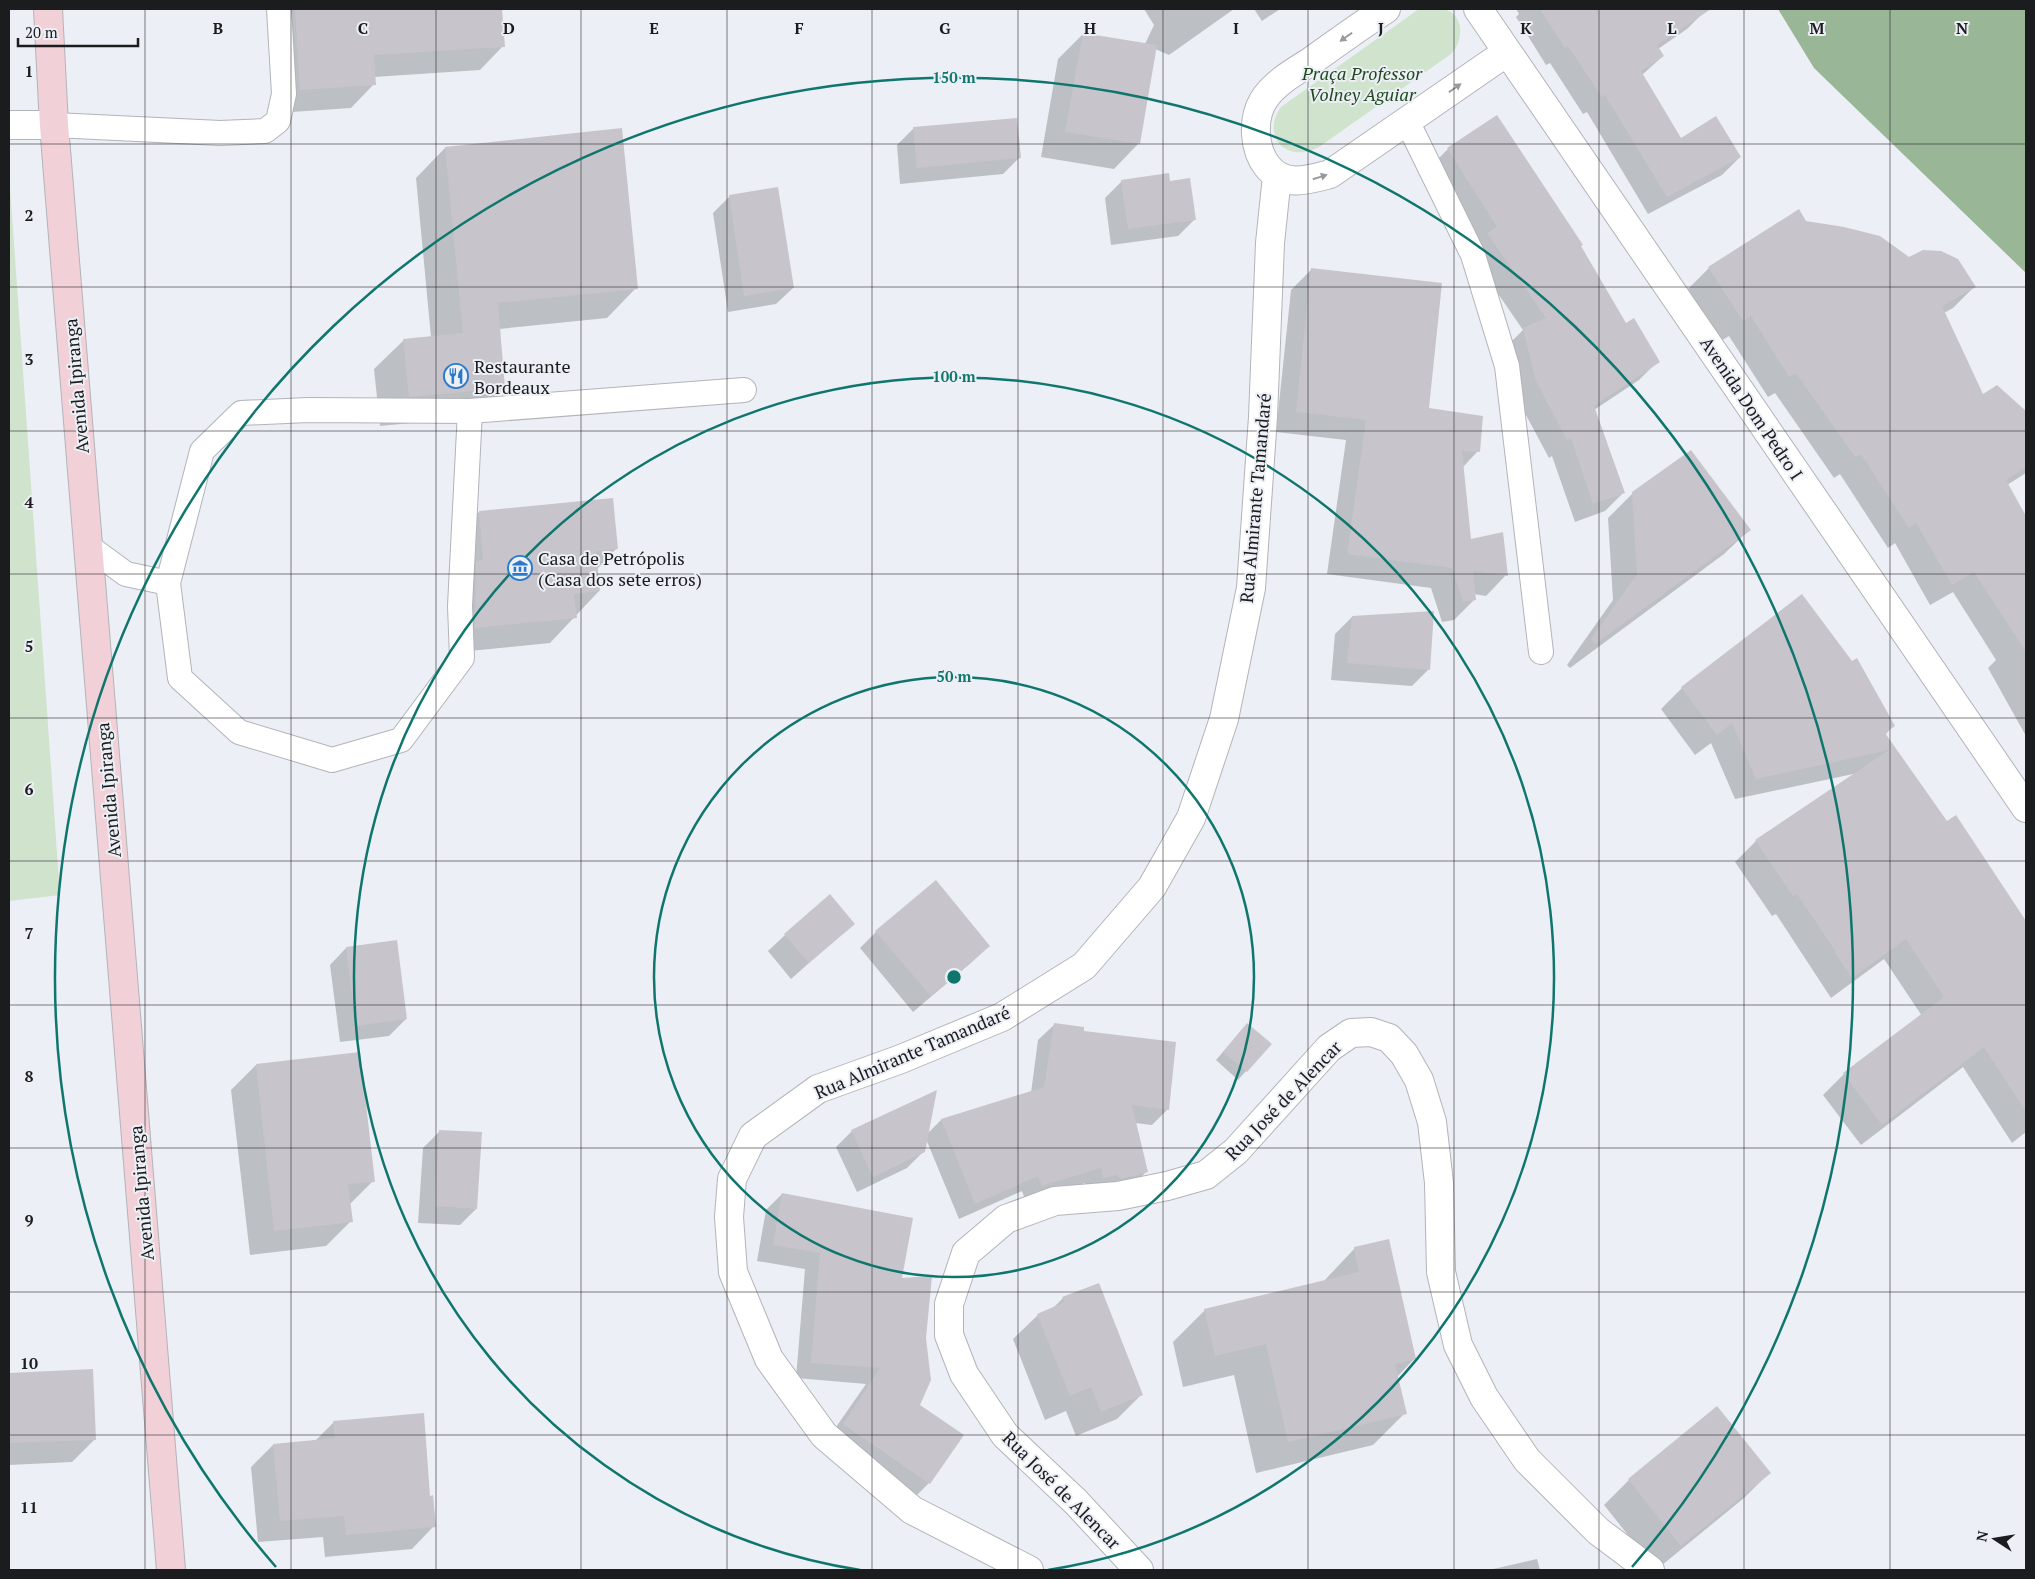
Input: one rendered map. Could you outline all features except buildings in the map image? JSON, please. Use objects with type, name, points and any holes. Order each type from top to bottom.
[{"type":"main road","name":"Avenida Ipiranga","points":[[48,9],[54,125],[172,1570]]},
{"type":"street","points":[[1386,9],[1280,83],[1263,101],[1256,122],[1257,147],[1267,166],[1277,176],[1287,181],[1306,181],[1330,174],[1507,52]]},
{"type":"street","name":"Avenida Dom Pedro I","points":[[1478,9],[2026,808]]},
{"type":"street","points":[[9,125],[54,125]]},
{"type":"street","name":"Rua Almirante Tamandaré","points":[[1029,1570],[912,1510],[824,1436],[769,1359],[733,1272],[729,1216],[732,1179],[753,1136],[818,1089],[901,1059],[1002,1017],[1084,966],[1152,887],[1191,818],[1224,719],[1251,588],[1263,417],[1270,243],[1277,176]]},
{"type":"street","name":"Rua José de Alencar","points":[[1140,1570],[1076,1502],[1005,1435],[964,1374],[949,1335],[949,1304],[966,1253],[1006,1219],[1056,1201],[1118,1196],[1167,1186],[1206,1175],[1236,1151],[1329,1048],[1350,1033],[1371,1032],[1390,1038],[1404,1054],[1418,1080],[1432,1122],[1440,1183],[1441,1272],[1458,1345],[1484,1397],[1526,1460],[1598,1531],[1650,1570]]},
{"type":"lane","points":[[54,125],[220,133],[265,131],[278,121],[284,94],[279,9]]},
{"type":"lane","points":[[1407,121],[1473,255],[1507,366],[1541,652]]},
{"type":"lane","points":[[470,411],[460,606],[462,658],[401,740],[332,760],[239,732],[180,678],[168,583],[202,451],[241,413],[308,410],[470,411],[744,390]]},
{"type":"lane","points":[[89,547],[126,574],[168,583]]},
{"type":"green space","name":"Praça Professor Volney Aguiar","points":[[1419,9],[1444,9],[1457,18],[1460,36],[1451,54],[1319,147],[1297,152],[1288,150],[1280,145],[1274,128],[1275,118],[1281,107]]},
{"type":"green space","points":[[1778,9],[2026,9],[2026,273],[1814,68]]},
{"type":"green space","points":[[9,173],[60,895],[9,901]]},
{"type":"place","name":"Restaurante Bordeaux","points":[[456,376]]},
{"type":"place","name":"Casa de Petrópolis (Casa dos sete erros)","points":[[520,568]]}]
